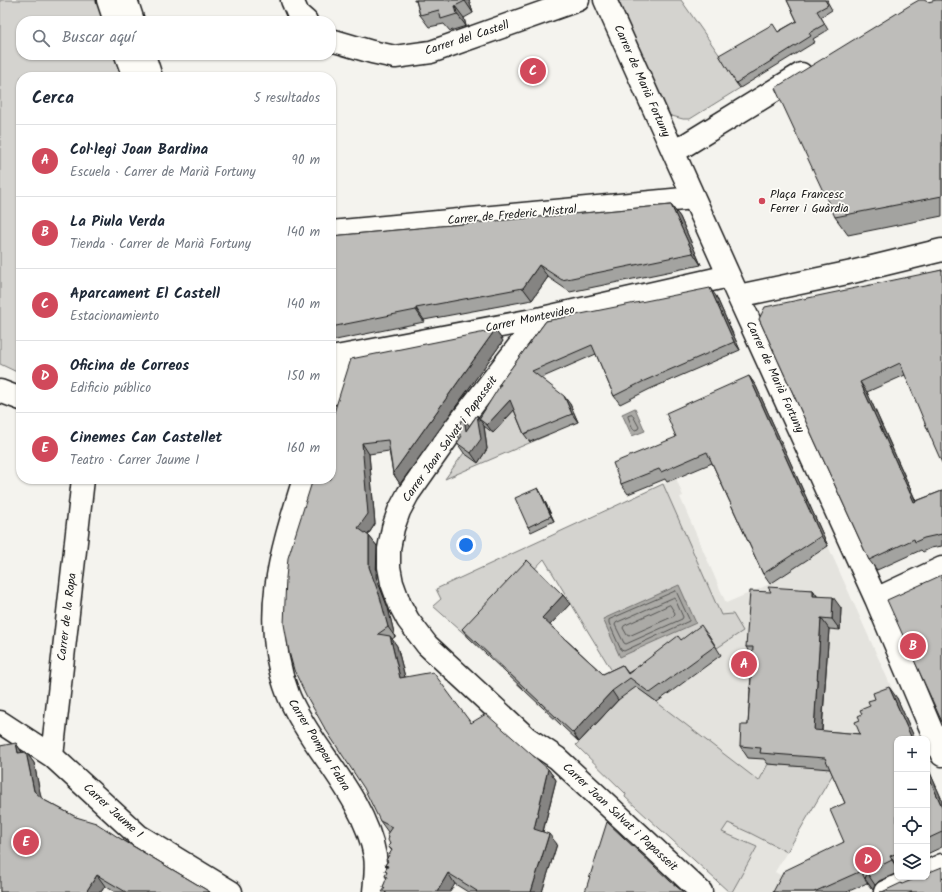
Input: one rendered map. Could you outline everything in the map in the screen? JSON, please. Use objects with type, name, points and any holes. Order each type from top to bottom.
[{"type":"street","points":[[108,0],[113,16]]},
{"type":"street","points":[[126,0],[131,16]]},
{"type":"street","points":[[292,0],[300,16]]},
{"type":"street","name":"Carrer del Castell","points":[[336,41],[395,57],[431,52],[578,0]]},
{"type":"street","name":"Carrer de Marià Fortuny","points":[[605,0],[876,599],[942,755]]},
{"type":"street","points":[[128,60],[132,72]]},
{"type":"street","points":[[146,60],[149,72]]},
{"type":"street","points":[[674,152],[821,62]]},
{"type":"street","name":"Carrer de Frederic Mistral","points":[[336,232],[694,198]]},
{"type":"street","points":[[738,296],[852,272],[942,250]]},
{"type":"street","name":"Carrer Montevideo","points":[[337,357],[538,319],[729,276]]},
{"type":"street","name":"Carrer Joan Salvat i Papasseit","points":[[538,319],[472,405],[408,494],[392,528],[389,549],[389,567],[392,583],[400,605],[415,631],[427,645],[527,738],[557,758],[701,892]]},
{"type":"street","points":[[0,391],[16,397]]},
{"type":"street","name":"Carrer de la Rapa","points":[[52,756],[82,484]]},
{"type":"street","name":"Carrer Pompeu Fabra","points":[[303,484],[281,557],[276,583],[274,617],[275,643],[282,675],[288,694],[296,711],[347,790],[363,819],[371,838],[375,857],[376,876],[374,892]]},
{"type":"street","points":[[876,599],[942,568]]},
{"type":"street","name":"Carrer Jaume I","points":[[0,722],[52,756],[138,836],[231,892]]},
{"type":"street","points":[[930,871],[942,865]]},
{"type":"street","points":[[885,892],[911,880]]},
{"type":"shaded area","points":[[0,0],[100,0],[105,16],[16,16],[16,60],[120,60],[123,72],[16,72],[16,372],[0,364]]},
{"type":"shaded area","points":[[618,0],[681,0],[723,60],[740,88],[690,119],[683,119],[668,115],[617,3]]},
{"type":"shaded area","points":[[505,396],[543,413],[548,435],[445,479]]},
{"type":"shaded area","points":[[676,478],[683,496],[680,497],[726,603],[770,584],[828,546],[894,693],[885,697],[857,734],[775,872],[792,882],[787,892],[732,892],[757,847],[714,829],[576,745],[623,695],[626,694],[536,544]]},
{"type":"shaded area","points":[[663,484],[721,615],[733,614],[743,631],[717,648],[708,634],[637,687],[759,781],[768,764],[837,767],[787,852],[728,823],[722,832],[757,847],[732,892],[729,892],[625,797],[626,794],[576,745],[623,695],[626,694],[544,559],[469,638],[433,606],[441,599],[436,589]]},
{"type":"water","points":[[635,408],[645,431],[632,436],[622,414]]},
{"type":"water","points":[[679,585],[696,623],[620,657],[603,619]]},
{"type":"building","points":[[416,0],[465,1],[455,6],[457,14],[441,19],[439,10],[420,15]]},
{"type":"building","points":[[787,0],[825,0],[828,5],[817,11],[825,24],[809,33],[811,36],[736,83],[719,55],[773,24],[778,32],[797,21]]},
{"type":"building","points":[[919,0],[928,2],[942,0],[942,196],[835,217],[775,88]]},
{"type":"building","points":[[671,205],[693,253],[562,280],[539,265],[523,288],[416,308],[416,310],[336,326],[336,236]]},
{"type":"building","points":[[942,270],[942,463],[900,363],[860,382],[914,502],[942,491],[942,534],[924,538],[915,542],[914,539],[869,560],[759,319],[765,307]]},
{"type":"building","points":[[710,288],[734,342],[644,381],[614,396],[592,345],[532,371],[564,396],[572,414],[524,434],[510,400],[487,425],[479,419],[501,384],[498,386],[546,321]]},
{"type":"building","points":[[495,330],[393,473],[388,440],[362,443],[368,514],[358,528],[369,536],[369,567],[380,597],[388,627],[378,634],[390,636],[400,678],[433,672],[471,723],[486,714],[548,769],[534,829],[549,834],[531,892],[476,892],[477,891],[448,873],[437,892],[382,892],[385,888],[383,887],[387,877],[385,876],[387,872],[385,871],[388,866],[385,865],[388,861],[386,860],[392,850],[388,846],[390,844],[387,834],[392,827],[380,821],[364,788],[324,727],[294,670],[284,624],[288,558],[311,484],[336,484],[336,406],[351,359]]},
{"type":"building","points":[[749,376],[821,536],[763,574],[707,452],[661,472],[659,469],[621,484],[613,463],[676,437],[666,413]]},
{"type":"building","points":[[477,415],[481,439],[471,453],[457,443],[462,436],[454,430],[464,418],[466,431]]},
{"type":"building","points":[[538,488],[551,516],[528,527],[515,498]]},
{"type":"building","points":[[527,560],[563,595],[542,618],[603,674],[622,665],[628,674],[678,636],[681,640],[701,625],[715,646],[650,693],[630,678],[612,691],[573,733],[462,629]]},
{"type":"building","points":[[942,575],[942,722],[887,600]]},
{"type":"building","points":[[768,587],[813,590],[813,596],[833,597],[832,619],[821,618],[814,730],[860,734],[855,722],[860,720],[858,716],[862,714],[860,710],[870,706],[868,701],[875,699],[873,693],[889,687],[911,736],[894,736],[894,854],[890,856],[892,860],[867,873],[865,879],[861,871],[814,892],[773,892],[784,871],[844,842],[830,810],[845,803],[825,758],[760,753],[761,748],[740,746],[741,725],[748,725],[753,647],[746,647],[750,591],[771,592]]},
{"type":"building","points":[[16,743],[18,753],[26,752],[34,791],[44,800],[76,817],[96,823],[210,892],[126,892],[97,875],[86,892],[0,892],[0,746]]},
{"type":"building","points":[[930,780],[942,807],[942,832],[930,838]]},
{"type":"building","points":[[607,822],[670,881],[683,892],[585,892]]},
{"type":"building","points":[[942,867],[942,892],[882,892],[901,883],[902,884],[912,880],[930,880],[930,872]]},
{"type":"place","name":"Aparcament El Castell","points":[[533,71]]},
{"type":"place","name":"Plaça Francesc Ferrer i Guàrdia","points":[[762,201]]},
{"type":"place","name":"La Piula Verda","points":[[913,646]]},
{"type":"place","name":"Col·legi Joan Bardina","points":[[744,664]]},
{"type":"place","name":"Cinemes Can Castellet","points":[[26,842]]},
{"type":"place","name":"Oficina de Correos","points":[[868,860]]}]
